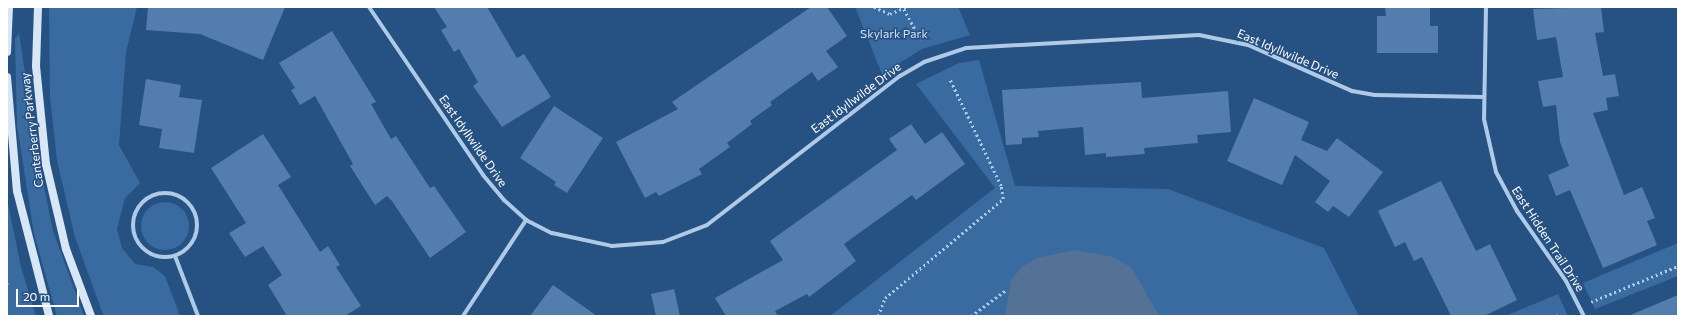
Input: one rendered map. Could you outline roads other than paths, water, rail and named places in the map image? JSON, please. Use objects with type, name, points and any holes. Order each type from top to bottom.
[{"type":"street","points":[[7,52],[9,7]]},
{"type":"street","name":"Canterberry Parkway","points":[[38,7],[36,66],[46,164],[66,249],[91,316]]},
{"type":"street","name":"East Idyllwilde Drive","points":[[369,7],[483,175],[526,220],[565,238],[596,245],[647,245],[677,237],[716,218],[900,76],[946,54],[980,46],[1212,37],[1248,45],[1352,91],[1375,95],[1484,97]]},
{"type":"street","name":"East Hidden Trail Drive","points":[[1486,7],[1484,97],[1487,139],[1500,183],[1566,281],[1584,316]]},
{"type":"street","name":"Canterberry Parkway","points":[[7,77],[17,191],[49,316]]},
{"type":"street","points":[[158,193],[180,196],[189,202],[198,222],[193,244],[175,256],[150,254],[134,234],[135,213],[141,204],[158,193]]},
{"type":"street","points":[[462,316],[526,220]]},
{"type":"street","points":[[175,256],[198,316]]},
{"type":"park label","name":"Skylark Park","points":[[894,34]]}]
